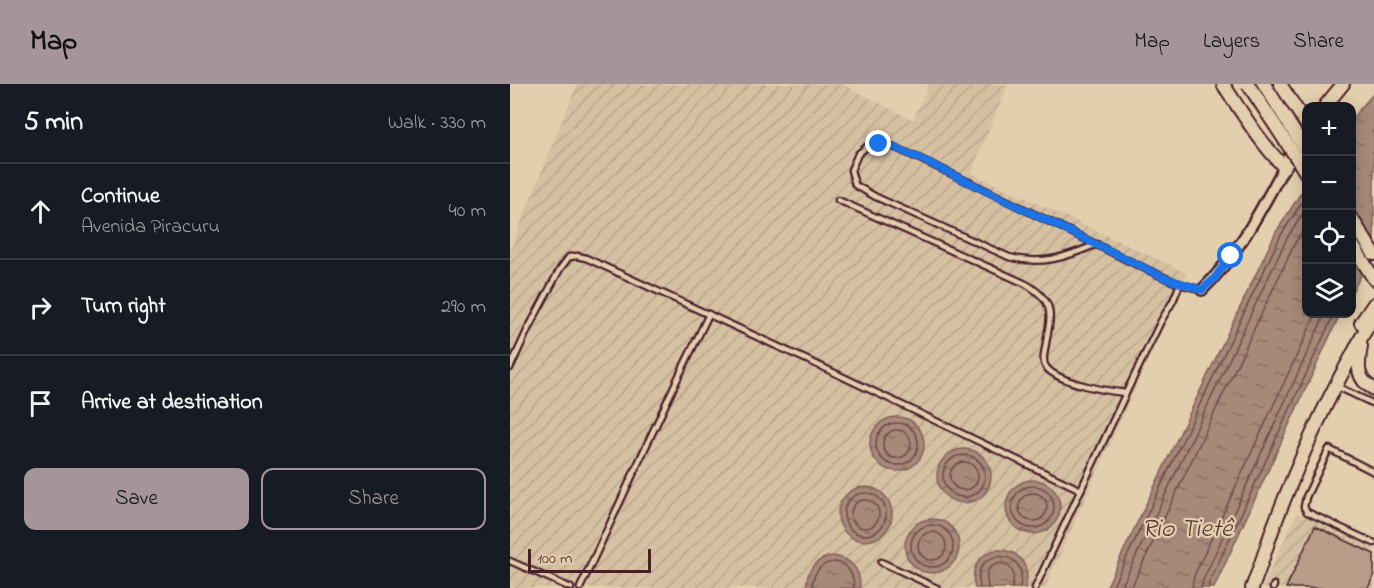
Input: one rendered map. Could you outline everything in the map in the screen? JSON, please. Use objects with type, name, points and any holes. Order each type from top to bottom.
[{"type":"main road","points":[[1223,84],[1262,143],[1284,167],[1302,138]]},
{"type":"main road","points":[[1248,84],[1302,168]]},
{"type":"main road","points":[[1264,84],[1302,146]]},
{"type":"main road","points":[[1281,84],[1301,111]]},
{"type":"main road","points":[[1328,102],[1343,84]]},
{"type":"main road","points":[[1356,225],[1374,254]]},
{"type":"main road","points":[[1356,250],[1374,279]]},
{"type":"main road","points":[[1337,383],[1343,358],[1356,329],[1374,304]]},
{"type":"main road","points":[[1252,588],[1302,456],[1337,383],[1374,317]]},
{"type":"main road","points":[[1363,334],[1358,362],[1359,372],[1362,381],[1374,389]]},
{"type":"street","points":[[1202,290],[1214,279],[1237,248],[1284,167]]},
{"type":"lane","points":[[1097,244],[1074,254],[1056,258],[1024,261],[1009,257],[876,197],[855,185],[851,170],[858,154],[868,145],[879,144],[894,147],[1097,244],[1142,267],[1180,284],[1202,290]]},
{"type":"lane","points":[[838,200],[1040,293],[1049,309],[1049,327],[1043,357],[1045,366],[1060,377],[1075,383],[1126,393]]},
{"type":"lane","points":[[510,368],[560,268],[569,257],[577,256],[709,314],[1081,490]]},
{"type":"lane","points":[[1035,588],[1126,393],[1180,284]]},
{"type":"lane","points":[[580,588],[709,314]]},
{"type":"lane","points":[[1337,383],[1374,404]]},
{"type":"lane","points":[[1374,472],[1329,449],[1306,497],[1304,507],[1310,514],[1374,543]]},
{"type":"lane","points":[[510,561],[571,588]]},
{"type":"lane","points":[[881,562],[937,588]]},
{"type":"shaded area","points":[[577,84],[842,84],[913,120],[929,84],[1006,84],[1008,85],[971,173],[1187,273],[1045,588],[510,588],[510,250]]},
{"type":"shaded area","points":[[1297,513],[1374,549],[1374,588],[1262,588]]},
{"type":"water","points":[[1374,93],[1374,252],[1356,285],[1356,156],[1356,113]]},
{"type":"water","name":"Rio Tietê","points":[[1302,191],[1302,318],[1338,318],[1214,588],[1106,588],[1276,232]]},
{"type":"water","points":[[892,417],[902,417],[912,421],[920,429],[924,444],[920,459],[912,467],[902,471],[892,471],[882,467],[874,459],[870,449],[870,439],[874,429],[882,421]]},
{"type":"water","points":[[959,449],[969,449],[979,453],[987,461],[991,476],[987,491],[979,499],[969,503],[959,503],[949,499],[941,491],[937,481],[937,471],[941,461],[949,453]]},
{"type":"water","points":[[1028,480],[1038,480],[1048,484],[1056,492],[1060,507],[1056,522],[1048,530],[1038,534],[1028,534],[1018,530],[1010,522],[1006,512],[1006,502],[1010,492],[1018,484]]},
{"type":"water","points":[[860,487],[870,487],[880,491],[888,499],[892,514],[888,529],[880,537],[870,541],[860,541],[850,537],[842,529],[838,519],[838,509],[842,499],[850,491]]},
{"type":"water","points":[[927,519],[937,519],[947,523],[955,531],[959,546],[955,561],[947,569],[937,573],[927,573],[917,569],[909,561],[905,551],[905,541],[909,531],[917,523]]},
{"type":"water","points":[[994,550],[1010,552],[1021,560],[1026,572],[1025,588],[975,588],[973,576],[976,565],[983,556]]},
{"type":"water","points":[[833,556],[845,559],[854,566],[859,576],[860,588],[807,588],[808,576],[813,566],[821,559]]},
{"type":"building","points":[[1315,526],[1374,554],[1374,575],[1368,588],[1286,588]]},
{"type":"route","points":[[879,144],[894,147],[925,161],[1180,284],[1202,290],[1214,279],[1231,256]]}]
